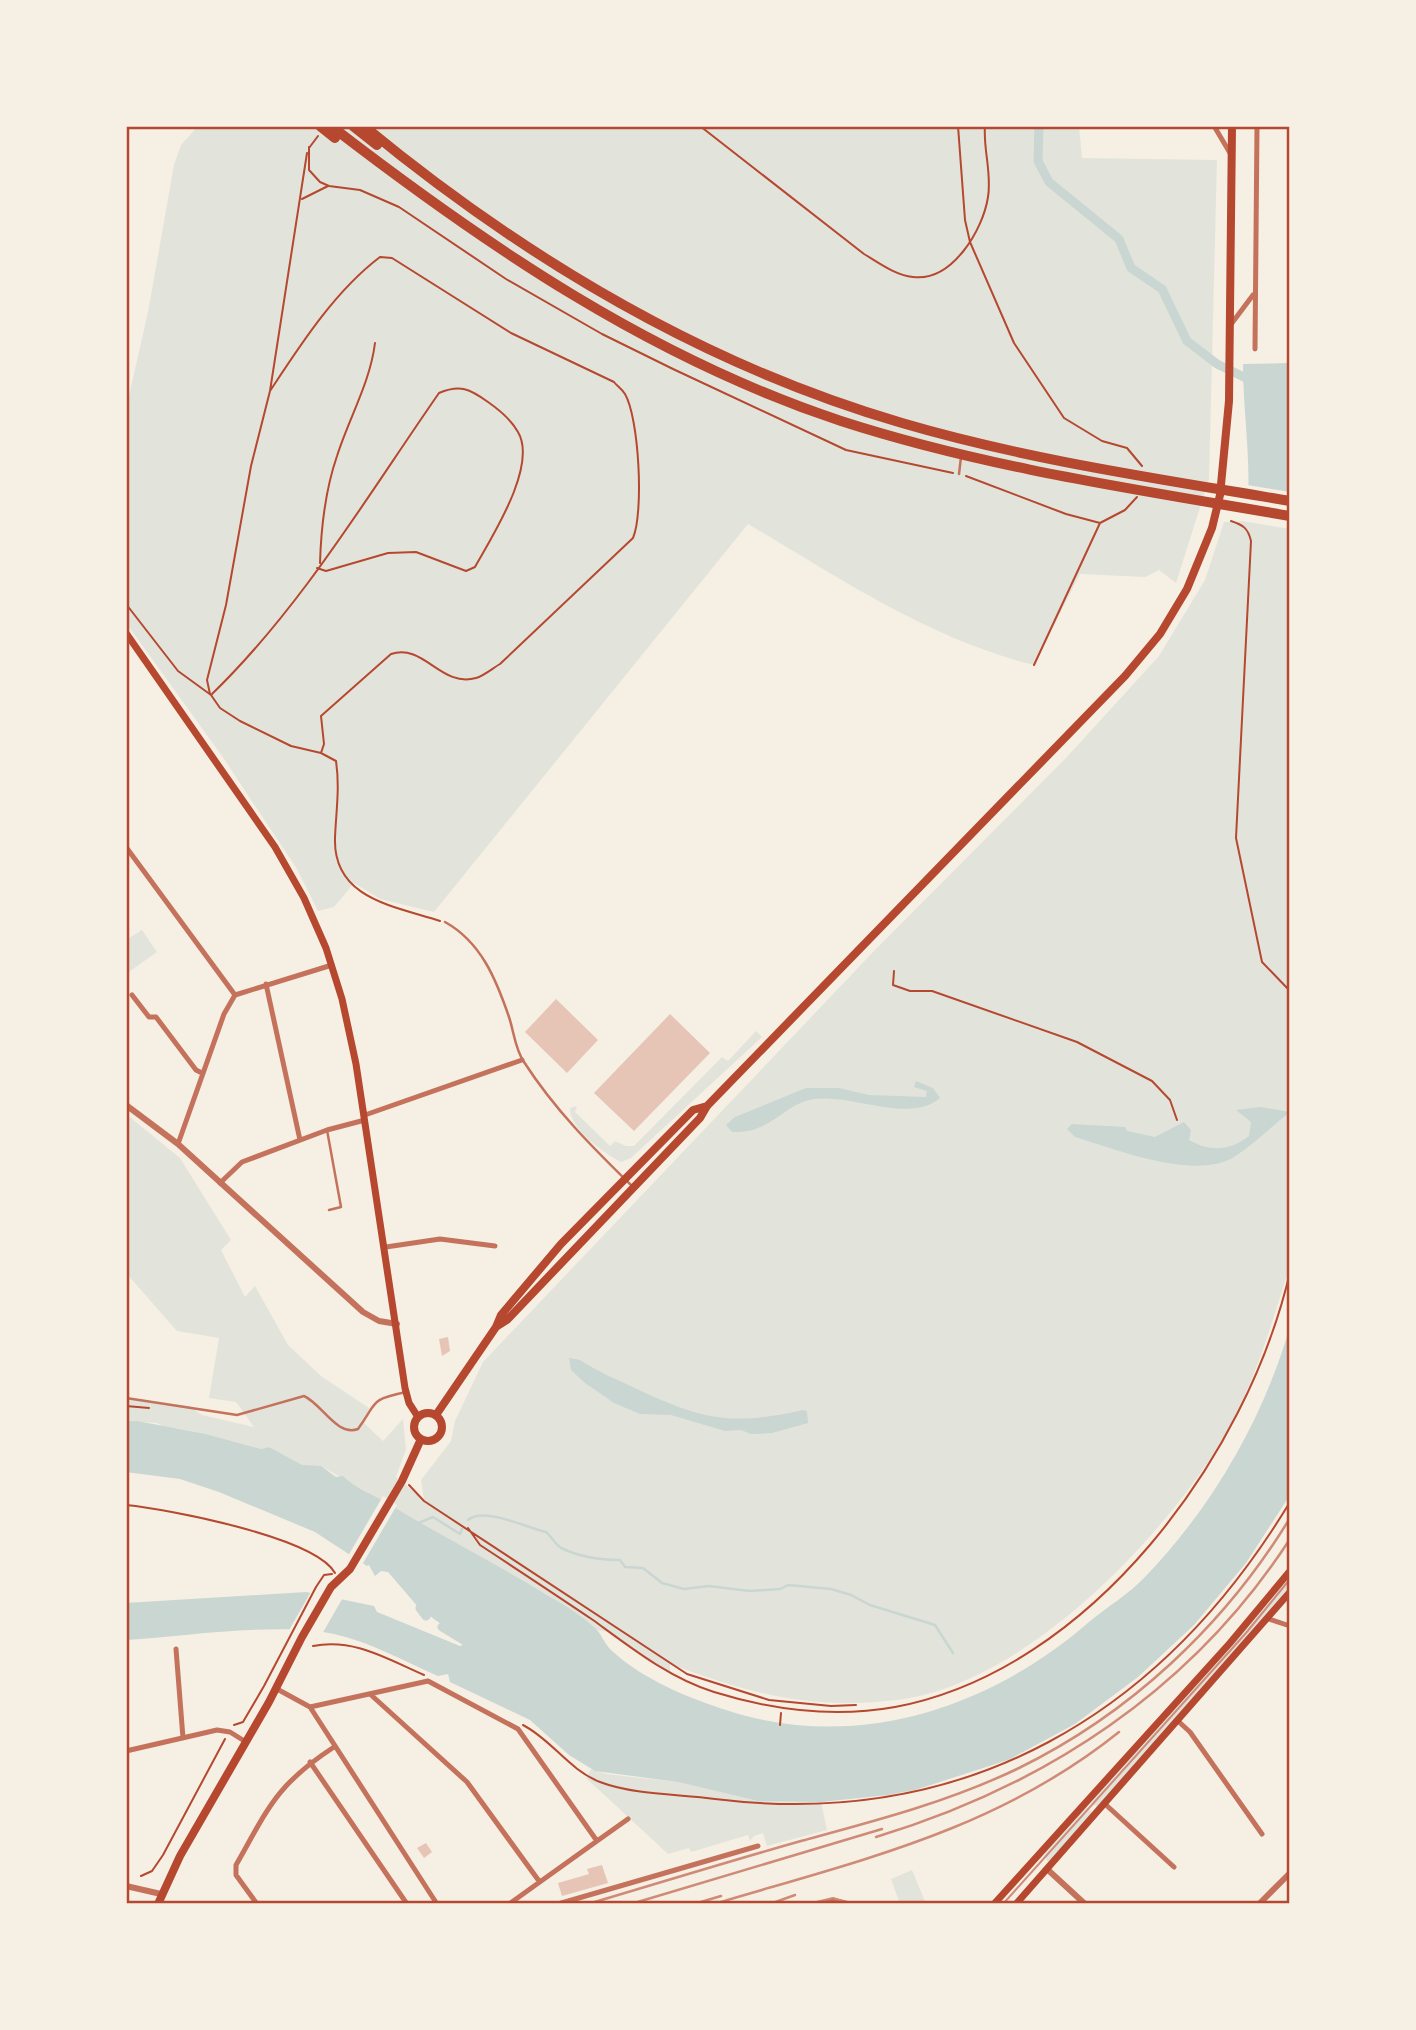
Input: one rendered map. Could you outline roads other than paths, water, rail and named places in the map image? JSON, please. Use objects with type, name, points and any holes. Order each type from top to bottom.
[{"type":"highway","points":[[320,126],[345,145],[360,151]]},
{"type":"highway","points":[[331,126],[360,151],[495,248],[588,306],[663,346],[750,386],[842,421],[961,454],[1119,486],[1290,516]]},
{"type":"highway","points":[[353,126],[431,186],[526,253],[574,283],[591,288]]},
{"type":"highway","points":[[364,126],[474,210],[591,288],[707,349],[817,396],[945,435],[1122,472],[1290,501]]},
{"type":"main road","points":[[496,1327],[507,1320],[700,1118],[707,1106],[1125,676],[1160,634],[1187,589],[1212,528],[1226,456],[1232,126]]},
{"type":"main road","points":[[126,633],[275,847],[304,898],[332,965],[350,1028],[386,1247],[406,1392],[418,1417],[415,1431],[421,1439],[431,1440],[440,1434],[442,1424],[436,1415],[429,1413],[418,1417]]},
{"type":"main road","points":[[436,1415],[496,1327],[501,1315],[561,1244],[693,1111],[707,1106]]},
{"type":"main road","points":[[158,1904],[161,1894],[277,1689],[302,1637],[330,1589],[346,1574],[397,1489],[421,1439]]},
{"type":"main road","points":[[995,1904],[1238,1634],[1290,1571]]},
{"type":"main road","points":[[1016,1904],[1290,1592]]},
{"type":"main road","points":[[1035,1857],[1047,1869]]},
{"type":"street","points":[[1214,126],[1232,155]]},
{"type":"street","points":[[1255,349],[1256,126]]},
{"type":"street","points":[[1230,326],[1254,294]]},
{"type":"street","points":[[126,847],[235,995]]},
{"type":"street","points":[[178,1144],[185,1132],[202,1073],[235,995],[332,965]]},
{"type":"street","points":[[266,984],[300,1140]]},
{"type":"street","points":[[132,995],[149,1017],[156,1017],[196,1070],[202,1073]]},
{"type":"street","points":[[220,1183],[242,1162],[522,1060]]},
{"type":"street","points":[[126,1105],[178,1144],[363,1312],[379,1321],[397,1324]]},
{"type":"street","points":[[386,1247],[440,1239],[495,1246]]},
{"type":"street","points":[[1269,1619],[1277,1624],[1290,1626]]},
{"type":"street","points":[[176,1649],[183,1738]]},
{"type":"street","points":[[310,1707],[428,1681],[516,1726],[597,1841]]},
{"type":"street","points":[[277,1689],[310,1707],[437,1904]]},
{"type":"street","points":[[370,1694],[467,1782],[539,1881]]},
{"type":"street","points":[[1178,1721],[1191,1732],[1262,1835]]},
{"type":"street","points":[[126,1751],[217,1730],[230,1732],[246,1742]]},
{"type":"street","points":[[257,1904],[236,1875],[236,1865],[276,1794],[310,1762],[334,1747]]},
{"type":"street","points":[[310,1762],[407,1904]]},
{"type":"street","points":[[1105,1804],[1174,1867]]},
{"type":"street","points":[[509,1904],[628,1819]]},
{"type":"street","points":[[558,1904],[758,1846]]},
{"type":"street","points":[[1047,1869],[1085,1904]]},
{"type":"street","points":[[1259,1904],[1290,1872]]},
{"type":"street","points":[[126,1886],[161,1894]]},
{"type":"street","points":[[517,1898],[523,1904]]},
{"type":"street","points":[[817,1904],[832,1900],[849,1904]]},
{"type":"lane","points":[[959,474],[961,454]]},
{"type":"lane","points":[[445,922],[472,941],[484,960],[509,1018],[522,1060],[569,1125],[633,1186]]},
{"type":"lane","points":[[327,1130],[341,1207],[329,1210]]},
{"type":"lane","points":[[126,1398],[237,1416],[304,1396],[317,1404],[339,1427],[350,1431],[358,1429],[369,1408],[377,1400],[406,1392]]},
{"type":"waterway","points":[[1039,126],[1038,161],[1049,182],[1119,239],[1131,268],[1162,289],[1187,341],[1217,364],[1250,380]]},
{"type":"waterway","points":[[468,1520],[484,1515],[506,1519],[546,1532],[559,1547],[568,1551],[590,1557],[620,1560],[625,1567],[643,1568],[662,1583],[684,1589],[709,1586],[749,1591],[780,1589],[788,1585],[831,1589],[870,1605],[935,1625],[953,1653]]},
{"type":"waterway","points":[[416,1524],[433,1517],[460,1534],[462,1529]]},
{"type":"waterway","points":[[420,1608],[426,1616]]},
{"type":"waterway","points":[[442,1627],[465,1641]]},
{"type":"tram line","points":[[1003,1904],[1246,1633],[1290,1579]]},
{"type":"tram line","points":[[808,1904],[833,1898],[853,1904]]},
{"type":"railway","points":[[588,1904],[938,1801],[991,1781],[1059,1747],[1136,1694],[1205,1630],[1236,1595],[1290,1518]]},
{"type":"railway","points":[[876,1837],[938,1816],[998,1790],[1055,1760],[1110,1726],[1161,1686],[1208,1642],[1251,1593],[1290,1539]]},
{"type":"railway","points":[[714,1904],[875,1856],[976,1818],[1073,1766],[1119,1732]]},
{"type":"railway","points":[[631,1904],[882,1829]]},
{"type":"railway","points":[[770,1904],[795,1895]]},
{"type":"railway","points":[[694,1904],[721,1896]]}]
